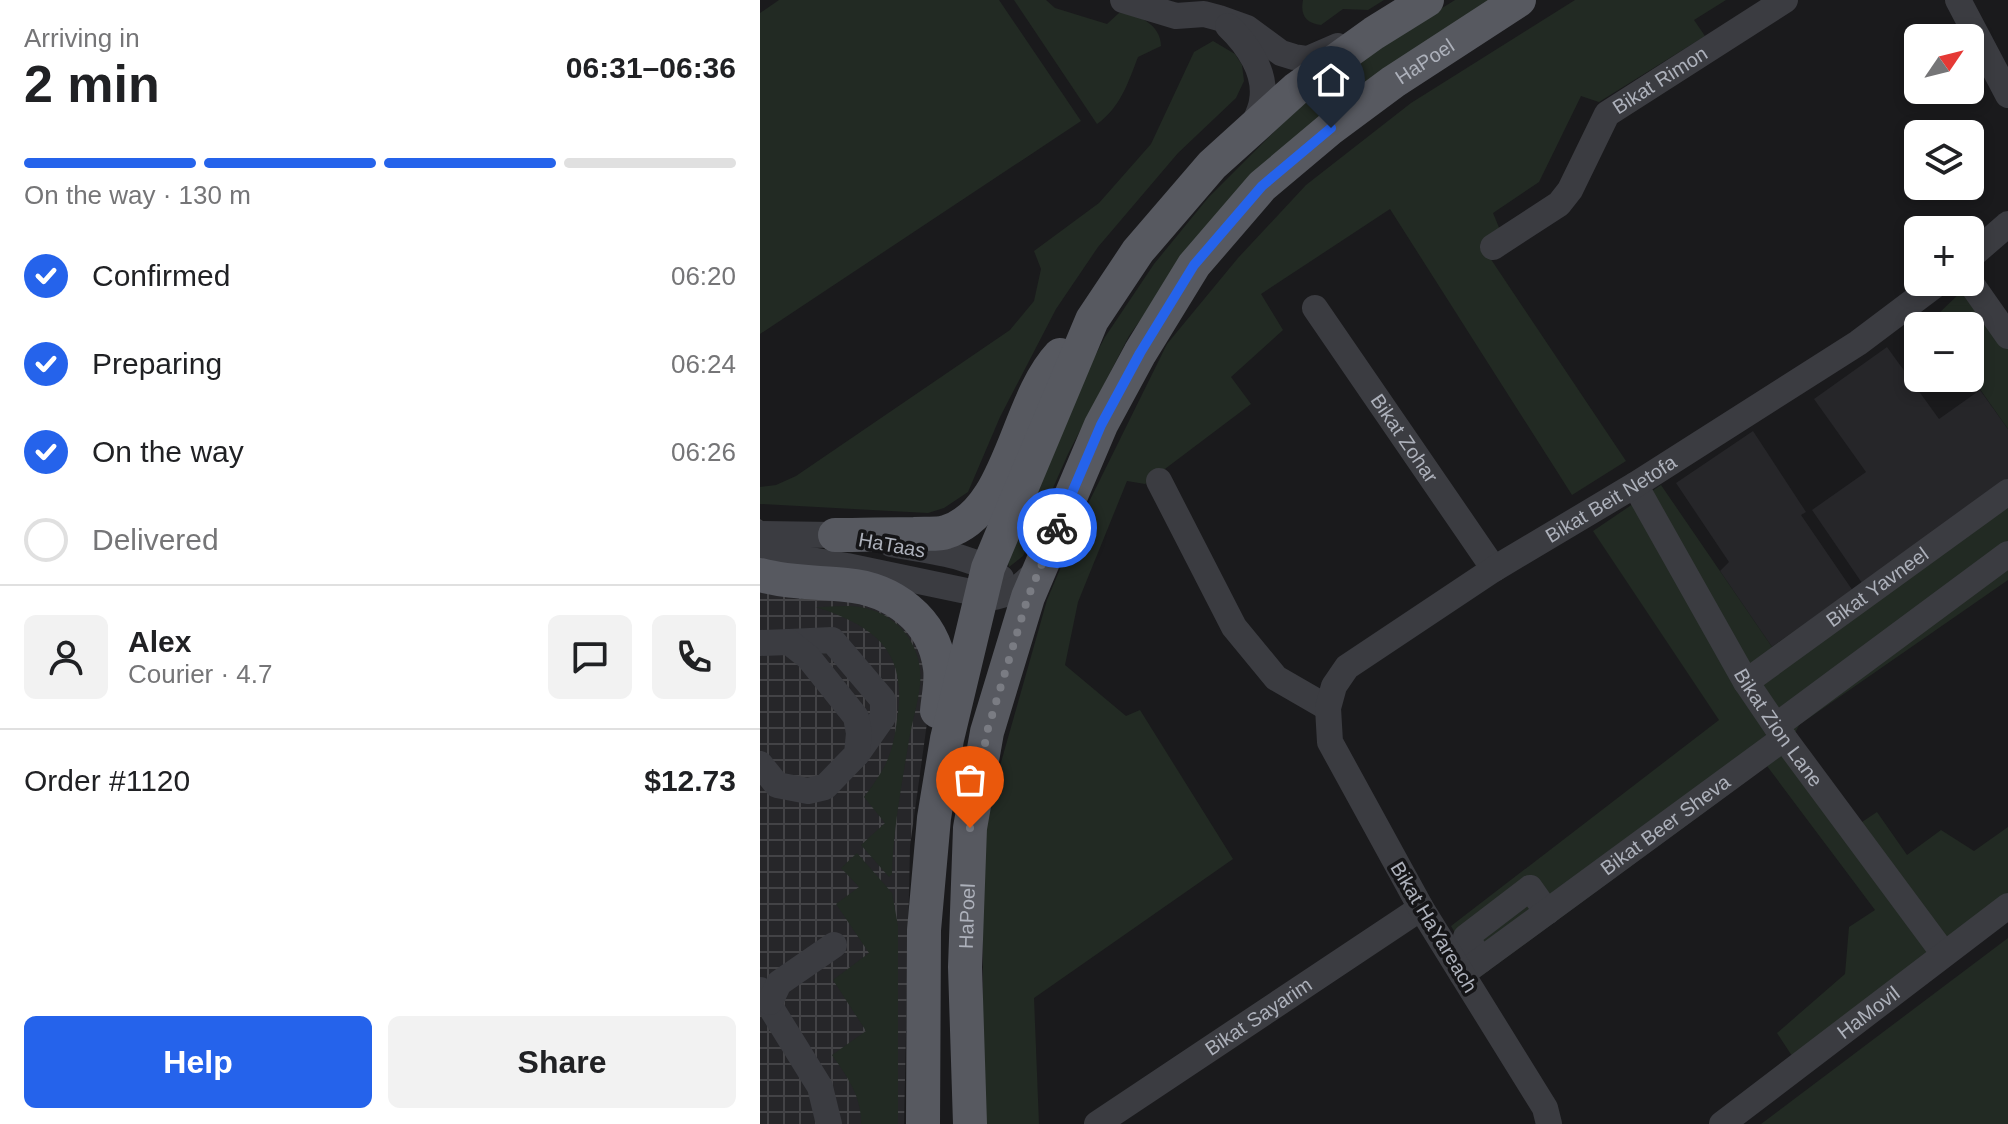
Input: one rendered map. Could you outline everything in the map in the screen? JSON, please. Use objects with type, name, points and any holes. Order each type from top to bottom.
[{"type":"main road","name":"HaPoel","points":[[923,1124],[924,930],[934,818],[947,739],[1000,594],[1092,320],[1138,251],[1212,165],[1296,89],[1374,33],[1427,0]]},
{"type":"main road","name":"HaPoel","points":[[970,1124],[965,967],[970,828],[987,732],[1000,594],[1042,565],[1101,425],[1140,353],[1194,265],[1262,186],[1331,128],[1393,82],[1519,0]]},
{"type":"main road","points":[[835,535],[944,533],[962,525],[977,513],[999,484],[1028,406],[1054,362],[1092,320]]},
{"type":"main road","points":[[760,575],[782,581],[849,585],[889,595],[916,615],[936,649],[941,671],[934,746],[934,818]]},
{"type":"street","points":[[1123,0],[1176,16],[1204,14],[1219,18],[1247,28],[1281,53],[1308,59],[1374,33]]},
{"type":"street","name":"Bikat Rimon","points":[[1493,247],[1559,204],[1570,190],[1607,114],[1785,0]]},
{"type":"street","points":[[1958,0],[2008,95]]},
{"type":"street","points":[[1219,18],[1256,61],[1262,102],[1253,126]]},
{"type":"street","points":[[1984,245],[2008,224]]},
{"type":"street","name":"Bikat Beit Netofa","points":[[1330,742],[1328,708],[1334,686],[1347,667],[1494,569],[1635,485],[1858,343],[1920,296]]},
{"type":"street","points":[[1980,296],[2008,336]]},
{"type":"street","name":"Bikat Zohar","points":[[1315,308],[1494,569]]},
{"type":"street","points":[[1159,481],[1234,627],[1276,678],[1328,708]]},
{"type":"street","name":"Bikat Zion Lane","points":[[1635,485],[1746,682],[1944,954]]},
{"type":"street","name":"Bikat Yavneel","points":[[1746,682],[2008,492]]},
{"type":"street","name":"HaTaas","points":[[760,534],[835,535],[941,554],[1000,594]]},
{"type":"street","points":[[1780,732],[2008,554]]},
{"type":"street","name":"HaTaas","points":[[760,560],[811,560],[1000,594]]},
{"type":"street","points":[[760,643],[789,642],[808,657],[856,717],[859,733],[857,754],[825,787],[808,791],[777,785],[760,764]]},
{"type":"street","name":"Bikat Beer Sheva","points":[[1472,967],[1780,732]]},
{"type":"street","name":"Bikat HaYareach","points":[[1330,742],[1421,908],[1472,967],[1553,1119]]},
{"type":"street","name":"HaMovil","points":[[1726,1123],[2008,906]]},
{"type":"street","name":"Bikat Sayarim","points":[[1097,1124],[1421,908]]},
{"type":"street","points":[[829,1124],[820,1087],[765,996],[834,945]]},
{"type":"shaded area","points":[[779,0],[999,0],[1081,121],[760,334],[760,13]]},
{"type":"shaded area","points":[[1014,0],[1046,0],[1055,8],[1107,24],[1119,13],[1134,16],[1153,27],[1161,46],[1138,57],[1117,103],[1097,124]]},
{"type":"shaded area","points":[[1303,0],[1384,0],[1368,10],[1343,9],[1321,25],[1305,17]]},
{"type":"shaded area","points":[[1455,0],[1495,0],[1186,256],[1129,336],[1068,454],[1023,556],[1009,567],[1008,562],[1068,407],[1105,337],[1154,264],[1208,198],[1306,100]]},
{"type":"shaded area","points":[[1575,0],[1726,0],[1694,20],[1705,36],[1599,102],[1581,96],[1539,182],[1493,213],[1500,230],[1480,243],[1626,461],[1572,495],[1390,209],[1261,294],[1283,330],[1231,377],[1251,404],[1145,484],[1127,481],[1078,602],[1065,665],[1126,716],[1140,710],[1233,859],[1034,998],[1039,1124],[983,1124],[983,826],[1047,600],[1085,510],[1167,344],[1238,258],[1306,185],[1411,103]]},
{"type":"shaded area","points":[[1213,41],[1235,54],[1242,65],[1244,81],[1236,98],[1178,153],[1098,247],[1056,309],[1000,417],[968,492],[944,508],[928,513],[760,504],[760,487],[776,485],[796,476],[1010,330],[1034,301],[1041,269],[1034,251],[1099,203],[1151,144],[1194,52]]},
{"type":"shaded area","points":[[1957,296],[1973,296],[2008,344],[2008,429],[1982,392],[1984,312],[1940,312]]},
{"type":"shaded area","points":[[1887,347],[1904,371],[1904,392],[1920,392],[1939,419],[1981,392],[2008,429],[2008,479],[1862,583],[1812,510],[1866,472],[1814,399]]},
{"type":"shaded area","points":[[1753,431],[1806,512],[1801,515],[1853,591],[1772,647],[1720,571],[1729,562],[1676,483]]},
{"type":"shaded area","points":[[2008,479],[2008,580],[1799,725],[1794,735],[1859,824],[1877,812],[1907,855],[1941,830],[1974,851],[2008,827],[2008,901],[1794,1059],[1777,1033],[1845,974],[1849,927],[1875,910],[1767,766],[1480,977],[1451,926],[1719,720],[1593,531],[1661,485],[1772,647]]},
{"type":"shaded area","points":[[760,519],[901,613],[924,646],[930,701],[910,846],[904,1124],[760,1124]]},
{"type":"shaded area","points":[[853,606],[878,612],[908,636],[918,659],[919,692],[898,807],[892,874],[889,877],[861,845],[885,823],[864,797],[879,776],[892,748],[898,712],[896,671],[881,642],[868,631],[816,607]]},
{"type":"shaded area","points":[[857,853],[892,893],[898,926],[898,1124],[861,1124],[856,1096],[832,1055],[866,1031],[833,980],[869,953],[836,904],[859,887],[841,868]]},
{"type":"shaded area","points":[[2008,938],[2008,1124],[1761,1124]]},
{"type":"way so far","points":[[970,828],[987,732],[1028,597],[1057,528]]},
{"type":"route","points":[[1057,528],[1101,425],[1140,353],[1194,265],[1262,186],[1331,128]]}]
